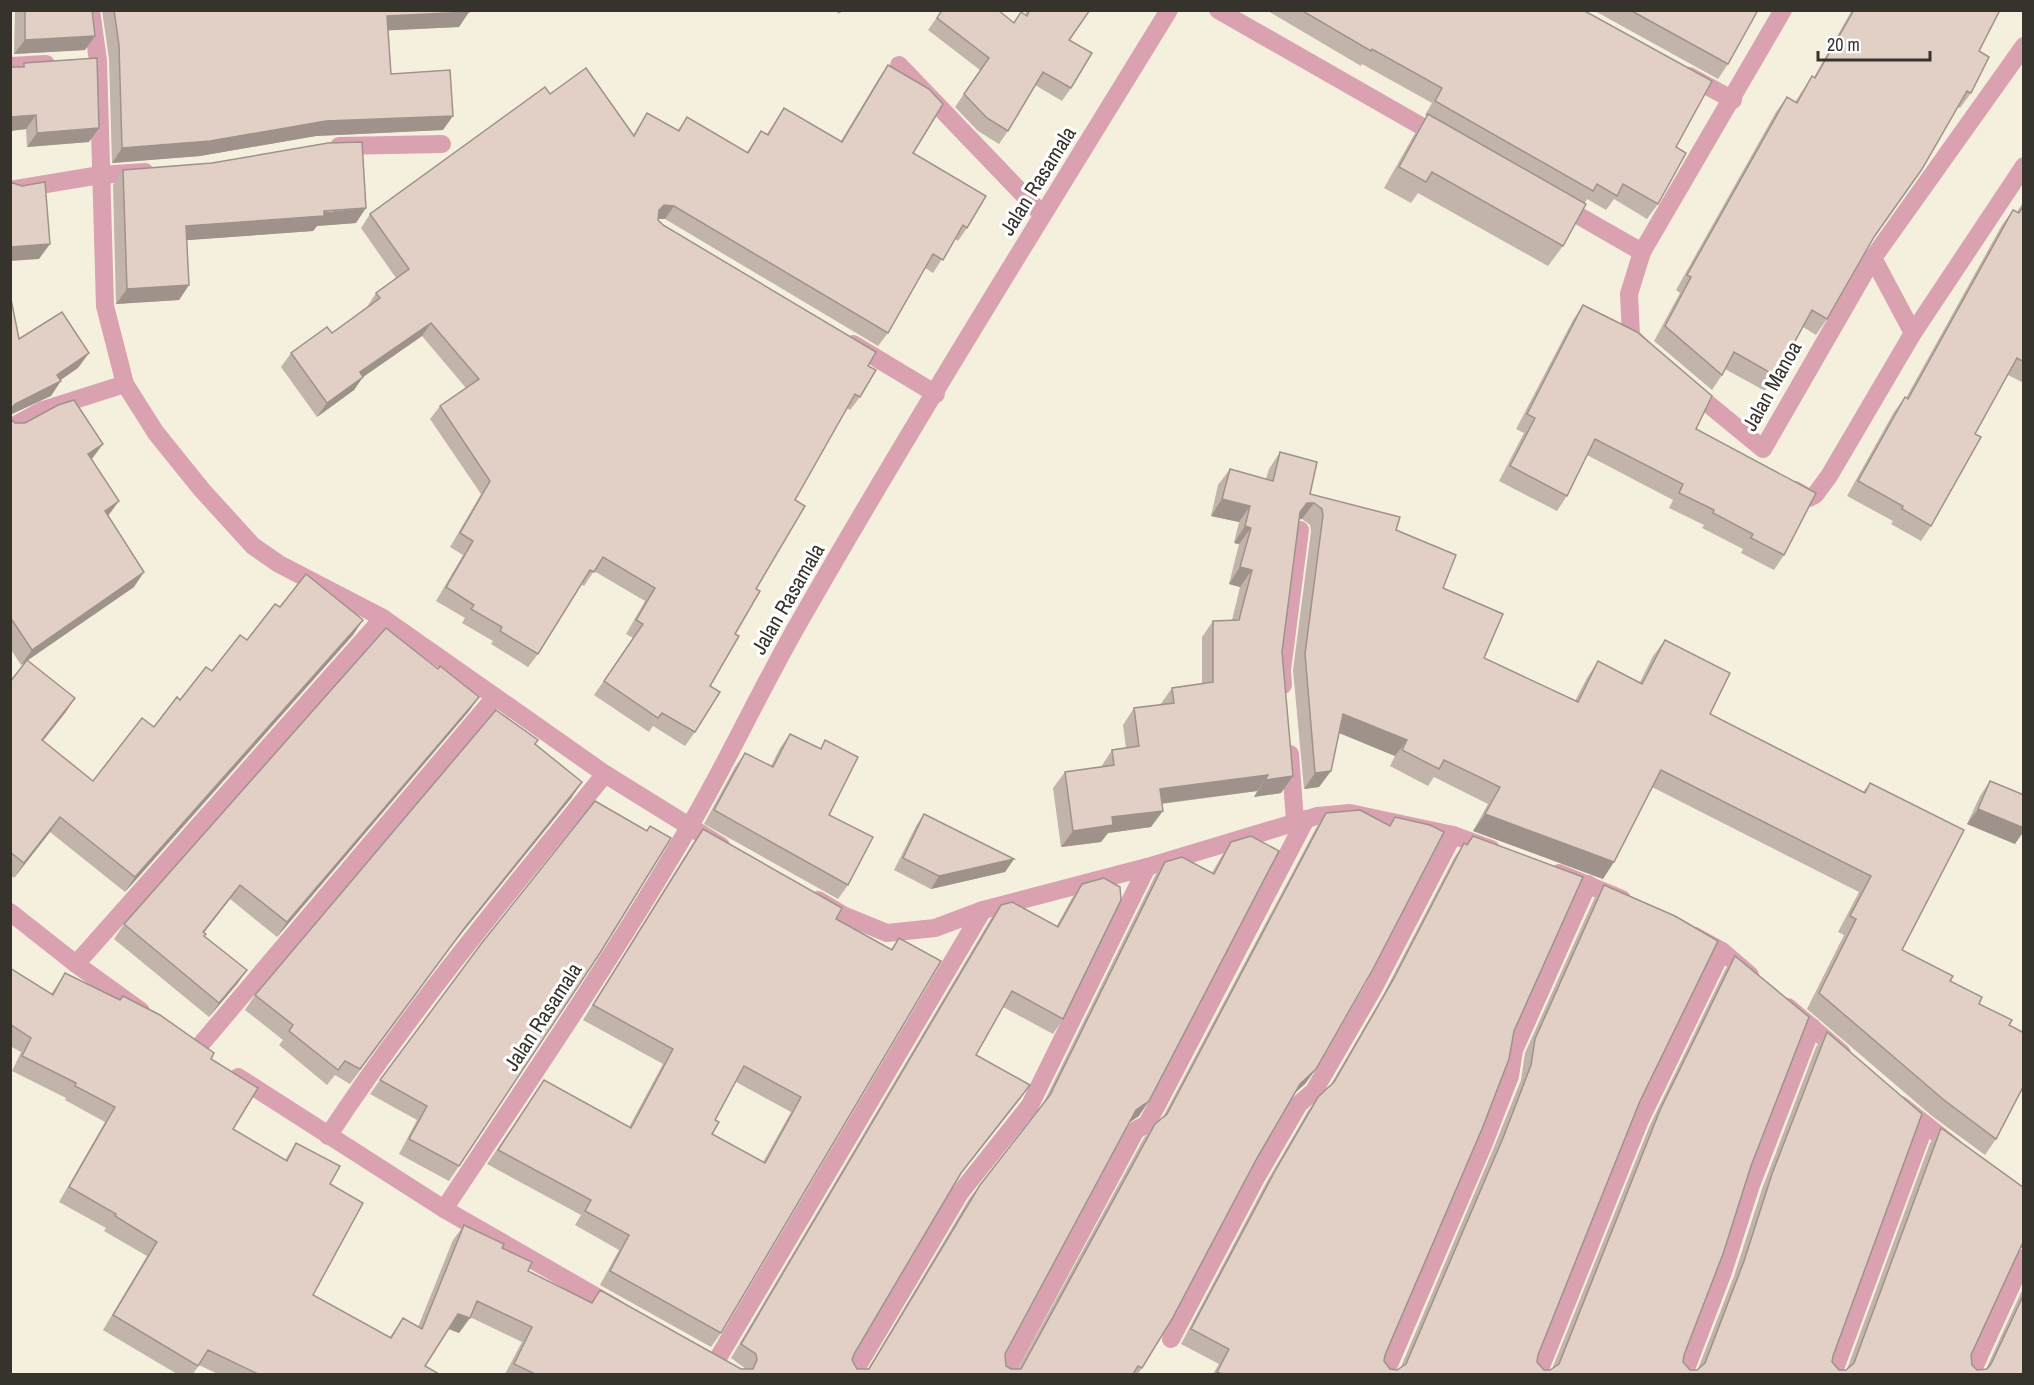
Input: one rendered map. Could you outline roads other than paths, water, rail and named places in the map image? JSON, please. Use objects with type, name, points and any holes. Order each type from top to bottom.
[{"type":"street","points":[[91,10],[98,61],[105,306],[124,384],[156,433],[202,490],[253,546],[279,564],[383,618],[605,774],[688,828],[740,856]]},
{"type":"street","name":"Jalan Rasamala","points":[[444,1209],[553,1045],[688,828],[800,620],[1042,214],[1105,117],[1169,10]]},
{"type":"street","points":[[1218,10],[1456,146]]},
{"type":"street","points":[[1655,359],[1631,336],[1629,294],[1632,275],[1642,252],[1733,100],[1783,10]]},
{"type":"street","name":"Jalan Manoa","points":[[1672,374],[1760,458],[1873,258],[2024,46]]},
{"type":"street","points":[[10,66],[98,61]]},
{"type":"street","points":[[899,65],[1042,214]]},
{"type":"street","points":[[1672,67],[1733,100]]},
{"type":"street","points":[[316,147],[442,144]]},
{"type":"street","points":[[1778,479],[1805,496],[1815,495],[1913,333],[2024,166]]},
{"type":"street","points":[[10,190],[100,175],[168,170]]},
{"type":"street","points":[[1549,199],[1642,252]]},
{"type":"street","points":[[1873,258],[1913,333]]},
{"type":"street","points":[[834,333],[936,394]]},
{"type":"street","points":[[10,428],[43,410],[124,384]]},
{"type":"street","points":[[1285,705],[1282,669],[1300,530]]},
{"type":"street","points":[[76,964],[383,618]]},
{"type":"street","points":[[196,1050],[495,698]]},
{"type":"street","points":[[1005,1374],[1136,1130],[1147,1124],[1301,820],[1288,740]]},
{"type":"street","points":[[328,1136],[380,1056],[423,999],[605,774]]},
{"type":"street","points":[[801,890],[843,915],[888,933],[935,928],[983,910],[1147,867],[1301,820],[1350,813],[1453,835],[1505,854]]},
{"type":"street","points":[[1170,1339],[1256,1178],[1299,1104],[1314,1091],[1373,989],[1453,835]]},
{"type":"street","points":[[853,1374],[960,1193],[1030,1105],[1147,867]]},
{"type":"street","points":[[1546,869],[1638,906]]},
{"type":"street","points":[[1385,1374],[1486,1137],[1510,1076],[1514,1050],[1588,884]]},
{"type":"street","points":[[715,1363],[983,910]]},
{"type":"street","points":[[10,912],[76,964],[159,1023]]},
{"type":"street","points":[[1680,927],[1722,951],[1856,1065]]},
{"type":"street","points":[[1538,1374],[1640,1120],[1722,951]]},
{"type":"street","points":[[1684,1374],[1723,1272],[1751,1185],[1812,1027]]},
{"type":"street","points":[[177,1036],[328,1136],[444,1209],[629,1315]]},
{"type":"street","points":[[1891,1095],[1925,1125],[1972,1160]]},
{"type":"street","points":[[1833,1374],[1925,1125]]},
{"type":"street","points":[[1971,1374],[2024,1258]]},
{"type":"street","points":[[697,1353],[736,1374]]}]
